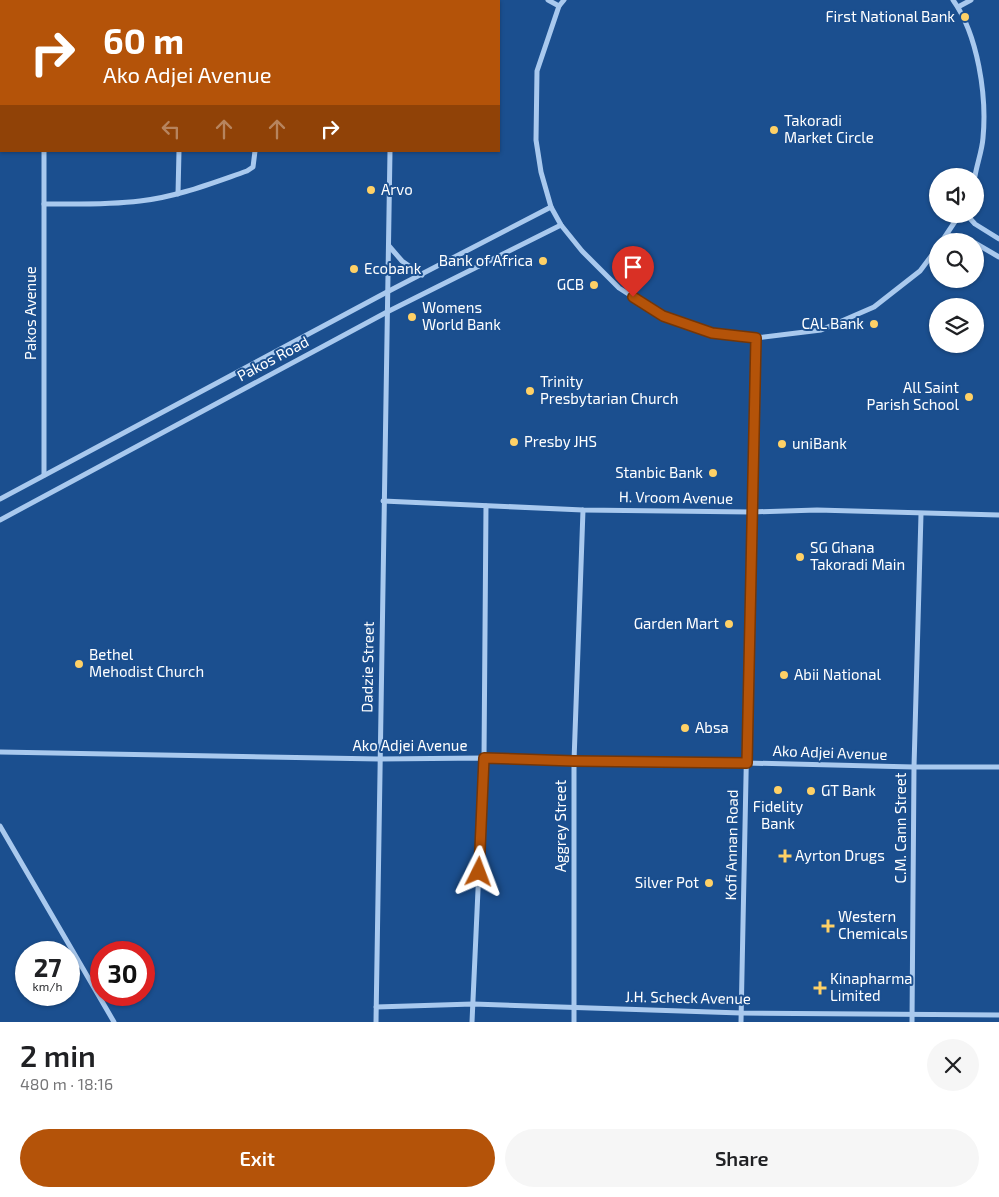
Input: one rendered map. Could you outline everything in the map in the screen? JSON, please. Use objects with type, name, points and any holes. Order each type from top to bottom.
[{"type":"street","points":[[548,0],[559,6]]},
{"type":"street","points":[[564,0],[559,6],[537,71],[536,140],[541,172],[551,207],[561,226],[582,251],[619,288],[663,316],[712,333],[756,338],[821,330],[874,307],[920,271],[929,259]]},
{"type":"street","points":[[953,0],[958,7],[975,49],[983,94],[983,139],[977,168]]},
{"type":"street","points":[[958,7],[971,0]]},
{"type":"street","name":"Pakos Avenue","points":[[44,152],[44,476]]},
{"type":"street","points":[[178,194],[179,152]]},
{"type":"street","points":[[44,204],[107,204],[141,201],[178,194],[247,171],[253,167],[254,152]]},
{"type":"street","name":"Dadzie Street","points":[[376,1022],[390,152]]},
{"type":"street","name":"Pakos Road","points":[[0,498],[551,207]]},
{"type":"street","points":[[973,223],[999,239]]},
{"type":"street","name":"Pakos Road","points":[[0,520],[387,312],[561,226]]},
{"type":"street","points":[[389,246],[402,261],[422,275]]},
{"type":"street","points":[[984,248],[999,257]]},
{"type":"street","name":"Kofi Annan Road","points":[[741,1022],[756,338]]},
{"type":"street","name":"H. Vroom Avenue","points":[[383,501],[583,510],[751,512],[817,510],[999,515]]},
{"type":"street","points":[[472,1022],[484,758],[486,506]]},
{"type":"street","name":"Aggrey Street","points":[[574,1022],[574,761],[583,510]]},
{"type":"street","name":"C.M. Cann Street","points":[[912,1022],[914,767],[921,514]]},
{"type":"street","name":"Ako Adjei Avenue","points":[[0,752],[999,767]]},
{"type":"street","points":[[0,826],[114,1022]]},
{"type":"street","name":"J.H. Scheck Avenue","points":[[376,1007],[473,1004],[741,1013],[999,1015]]},
{"type":"place","name":"First National Bank","points":[[965,17]]},
{"type":"place","name":"Takoradi Market Circle","points":[[774,130]]},
{"type":"place","name":"Arvo","points":[[371,190]]},
{"type":"place","name":"Bank of Africa","points":[[543,261]]},
{"type":"place","name":"Ecobank","points":[[354,269]]},
{"type":"place","name":"GCB","points":[[594,285]]},
{"type":"place","name":"Womens World Bank","points":[[412,317]]},
{"type":"place","name":"CAL Bank","points":[[874,324]]},
{"type":"place","name":"Trinity Presbytarian Church","points":[[530,391]]},
{"type":"place","name":"All Saint Parish School","points":[[969,397]]},
{"type":"place","name":"Presby JHS","points":[[514,442]]},
{"type":"place","name":"uniBank","points":[[782,444]]},
{"type":"place","name":"Stanbic Bank","points":[[713,473]]},
{"type":"place","name":"SG Ghana Takoradi Main","points":[[800,557]]},
{"type":"place","name":"Garden Mart","points":[[729,624]]},
{"type":"place","name":"Bethel Mehodist Church","points":[[79,664]]},
{"type":"place","name":"Abii National","points":[[784,675]]},
{"type":"place","name":"Absa","points":[[685,728]]},
{"type":"place","name":"Fidelity Bank","points":[[778,790]]},
{"type":"place","name":"GT Bank","points":[[811,791]]},
{"type":"place","name":"Ayrton Drugs","points":[[785,856]]},
{"type":"place","name":"Silver Pot","points":[[709,883]]},
{"type":"place","name":"Western Chemicals","points":[[828,926]]},
{"type":"place","name":"Kinapharma Limited","points":[[820,988]]},
{"type":"route","points":[[479,872],[484,758],[747,763],[756,338],[712,333],[663,316],[633,297]]}]
